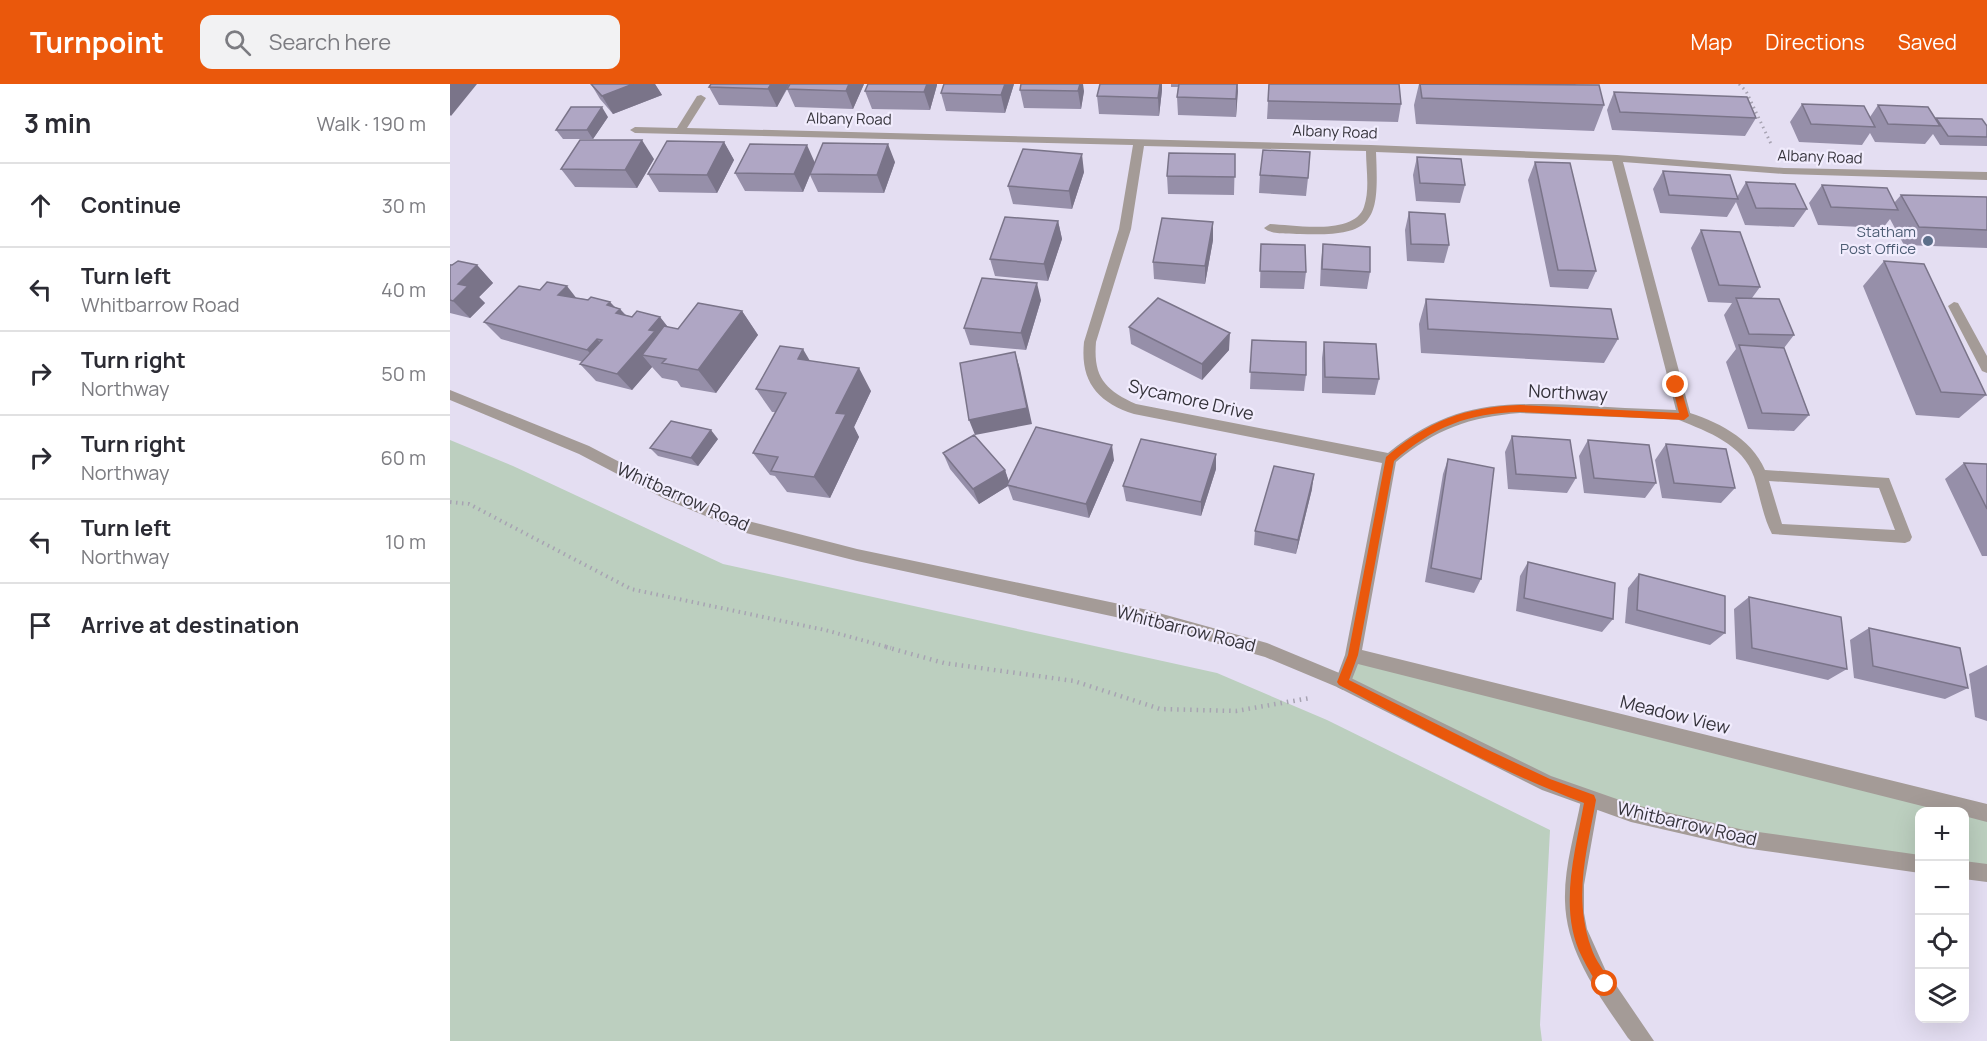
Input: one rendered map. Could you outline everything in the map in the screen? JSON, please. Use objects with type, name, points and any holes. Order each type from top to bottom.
[{"type":"street","points":[[681,130],[701,98]]},
{"type":"street","name":"Albany Road","points":[[636,130],[1371,148],[1617,158],[1784,171],[1987,176]]},
{"type":"street","name":"Sycamore Drive","points":[[1139,141],[1125,229],[1090,342],[1089,369],[1104,394],[1134,409],[1390,459]]},
{"type":"street","points":[[1270,228],[1338,230],[1356,226],[1366,218],[1370,207],[1371,148]]},
{"type":"street","points":[[1617,158],[1684,416],[1710,427],[1742,446],[1751,455],[1760,475],[1777,530],[1905,537],[1884,482],[1760,475]]},
{"type":"street","points":[[1954,306],[1983,352],[1987,368]]},
{"type":"street","name":"Whitbarrow Road","points":[[450,395],[552,436],[670,495],[746,527],[816,546],[1201,630],[1267,650],[1320,671],[1480,752],[1548,784],[1590,800],[1652,819],[1744,839],[1915,863]]},
{"type":"street","name":"Northway","points":[[1390,459],[1410,441],[1447,421],[1471,413],[1494,409],[1520,408],[1684,416]]},
{"type":"street","points":[[1342,682],[1353,655],[1390,459]]},
{"type":"street","name":"Meadow View","points":[[1353,655],[1987,813]]},
{"type":"street","points":[[1590,800],[1575,885],[1575,914],[1586,953],[1635,1031],[1644,1041]]},
{"type":"street","points":[[1969,871],[1987,873]]},
{"type":"path","points":[[1739,84],[1746,91],[1784,171]]},
{"type":"path","points":[[450,502],[470,504],[631,589],[825,630],[944,663],[1074,681],[1160,709],[1236,711],[1311,698],[1320,671]]},
{"type":"green space","points":[[450,440],[513,466],[723,564],[1217,673],[1327,720],[1550,830],[1540,1025],[1542,1041],[450,1041]]},
{"type":"green space","points":[[1353,655],[1963,807],[1915,807],[1915,863],[1631,813],[1343,682]]},
{"type":"green space","points":[[1969,809],[1987,813],[1987,873],[1969,871]]},
{"type":"building","points":[[591,84],[633,84],[602,96]]},
{"type":"building","points":[[711,84],[771,84],[768,89],[709,87]]},
{"type":"building","points":[[790,84],[849,84],[846,91],[787,89]]},
{"type":"building","points":[[868,84],[927,84],[924,92],[865,91]]},
{"type":"building","points":[[944,84],[1005,84],[1001,95],[941,93]]},
{"type":"building","points":[[1021,84],[1080,84],[1078,91],[1020,90]]},
{"type":"building","points":[[1100,84],[1160,84],[1158,98],[1097,96]]},
{"type":"building","points":[[1179,84],[1237,84],[1236,99],[1177,97]]},
{"type":"building","points":[[1269,84],[1399,84],[1401,104],[1268,101]]},
{"type":"building","points":[[1420,84],[1599,85],[1604,105],[1422,98]]},
{"type":"building","points":[[1614,92],[1747,97],[1756,118],[1620,112]]},
{"type":"building","points":[[1802,104],[1864,106],[1875,127],[1811,124]]},
{"type":"building","points":[[1878,105],[1928,107],[1940,126],[1888,124]]},
{"type":"building","points":[[571,107],[602,107],[587,130],[556,130]]},
{"type":"building","points":[[1936,118],[1982,119],[1987,126],[1987,137],[1948,136]]},
{"type":"building","points":[[580,140],[642,140],[625,170],[561,169]]},
{"type":"building","points":[[667,141],[724,142],[707,175],[648,174]]},
{"type":"building","points":[[823,143],[888,144],[877,175],[810,174]]},
{"type":"building","points":[[750,144],[807,145],[794,174],[735,173]]},
{"type":"building","points":[[1023,149],[1082,154],[1069,191],[1008,186]]},
{"type":"building","points":[[1263,150],[1310,152],[1308,178],[1260,175]]},
{"type":"building","points":[[1169,153],[1235,154],[1235,177],[1167,176]]},
{"type":"building","points":[[1417,157],[1461,159],[1465,185],[1420,183]]},
{"type":"building","points":[[1535,162],[1570,163],[1596,271],[1558,270]]},
{"type":"building","points":[[1663,171],[1730,175],[1738,199],[1669,195]]},
{"type":"building","points":[[1746,182],[1795,184],[1807,209],[1756,208]]},
{"type":"building","points":[[1822,185],[1887,188],[1898,210],[1831,207]]},
{"type":"building","points":[[1901,195],[1987,197],[1987,230],[1919,227]]},
{"type":"building","points":[[1409,212],[1445,214],[1449,245],[1411,244]]},
{"type":"building","points":[[1005,217],[1058,221],[1044,264],[990,259]]},
{"type":"building","points":[[1162,218],[1213,222],[1205,266],[1153,262]]},
{"type":"building","points":[[1701,230],[1740,232],[1760,287],[1719,285]]},
{"type":"building","points":[[1261,244],[1305,245],[1306,272],[1260,271]]},
{"type":"building","points":[[1323,244],[1370,247],[1370,272],[1322,269]]},
{"type":"building","points":[[458,261],[477,265],[458,284],[468,286],[453,301],[450,300],[450,265]]},
{"type":"building","points":[[1884,261],[1924,264],[1986,395],[1941,392]]},
{"type":"building","points":[[982,278],[1037,283],[1021,333],[964,328]]},
{"type":"building","points":[[547,282],[567,286],[558,295],[588,300],[591,297],[610,302],[607,305],[620,309],[616,313],[632,317],[637,311],[660,317],[649,330],[655,331],[617,374],[580,364],[602,340],[597,339],[587,350],[484,322],[519,286],[540,290]]},
{"type":"building","points":[[1158,298],[1230,333],[1202,364],[1129,327]]},
{"type":"building","points":[[1736,298],[1779,299],[1794,335],[1749,334]]},
{"type":"building","points":[[1426,299],[1611,309],[1618,339],[1428,329]]},
{"type":"building","points":[[698,303],[742,311],[698,370],[662,363],[666,359],[642,355],[664,326],[678,329]]},
{"type":"building","points":[[1252,340],[1306,342],[1306,375],[1250,372]]},
{"type":"building","points":[[1324,342],[1376,344],[1379,379],[1325,377]]},
{"type":"building","points":[[1739,345],[1784,348],[1809,415],[1762,413]]},
{"type":"building","points":[[780,346],[803,349],[798,359],[859,368],[836,413],[846,414],[814,477],[771,471],[778,457],[753,453],[786,393],[756,389]]},
{"type":"building","points":[[1015,352],[1027,408],[969,420],[960,363]]},
{"type":"building","points":[[671,421],[711,430],[691,458],[650,448]]},
{"type":"building","points":[[1036,427],[1112,445],[1086,504],[1007,485]]},
{"type":"building","points":[[974,435],[1005,470],[973,489],[943,453]]},
{"type":"building","points":[[1512,436],[1570,440],[1576,478],[1516,474]]},
{"type":"building","points":[[1141,439],[1216,454],[1201,502],[1123,486]]},
{"type":"building","points":[[1588,440],[1649,445],[1656,483],[1594,478]]},
{"type":"building","points":[[1666,444],[1726,449],[1735,488],[1674,483]]},
{"type":"building","points":[[1448,459],[1494,468],[1481,579],[1431,568]]},
{"type":"building","points":[[1964,463],[1987,464],[1987,509]]},
{"type":"building","points":[[1274,466],[1314,474],[1298,540],[1255,531]]},
{"type":"building","points":[[1528,562],[1615,583],[1613,619],[1524,598]]},
{"type":"building","points":[[1639,574],[1725,596],[1725,633],[1637,610]]},
{"type":"building","points":[[1749,597],[1841,617],[1847,669],[1752,648]]},
{"type":"building","points":[[1869,628],[1960,648],[1968,688],[1873,666]]},
{"type":"place","name":"Statham Post Office","points":[[1928,241]]},
{"type":"route","points":[[1605,984],[1586,953],[1575,914],[1575,885],[1590,800],[1548,784],[1480,752],[1342,682],[1353,655],[1390,459],[1410,441],[1447,421],[1471,413],[1494,409],[1520,408],[1684,416],[1676,385]]}]
